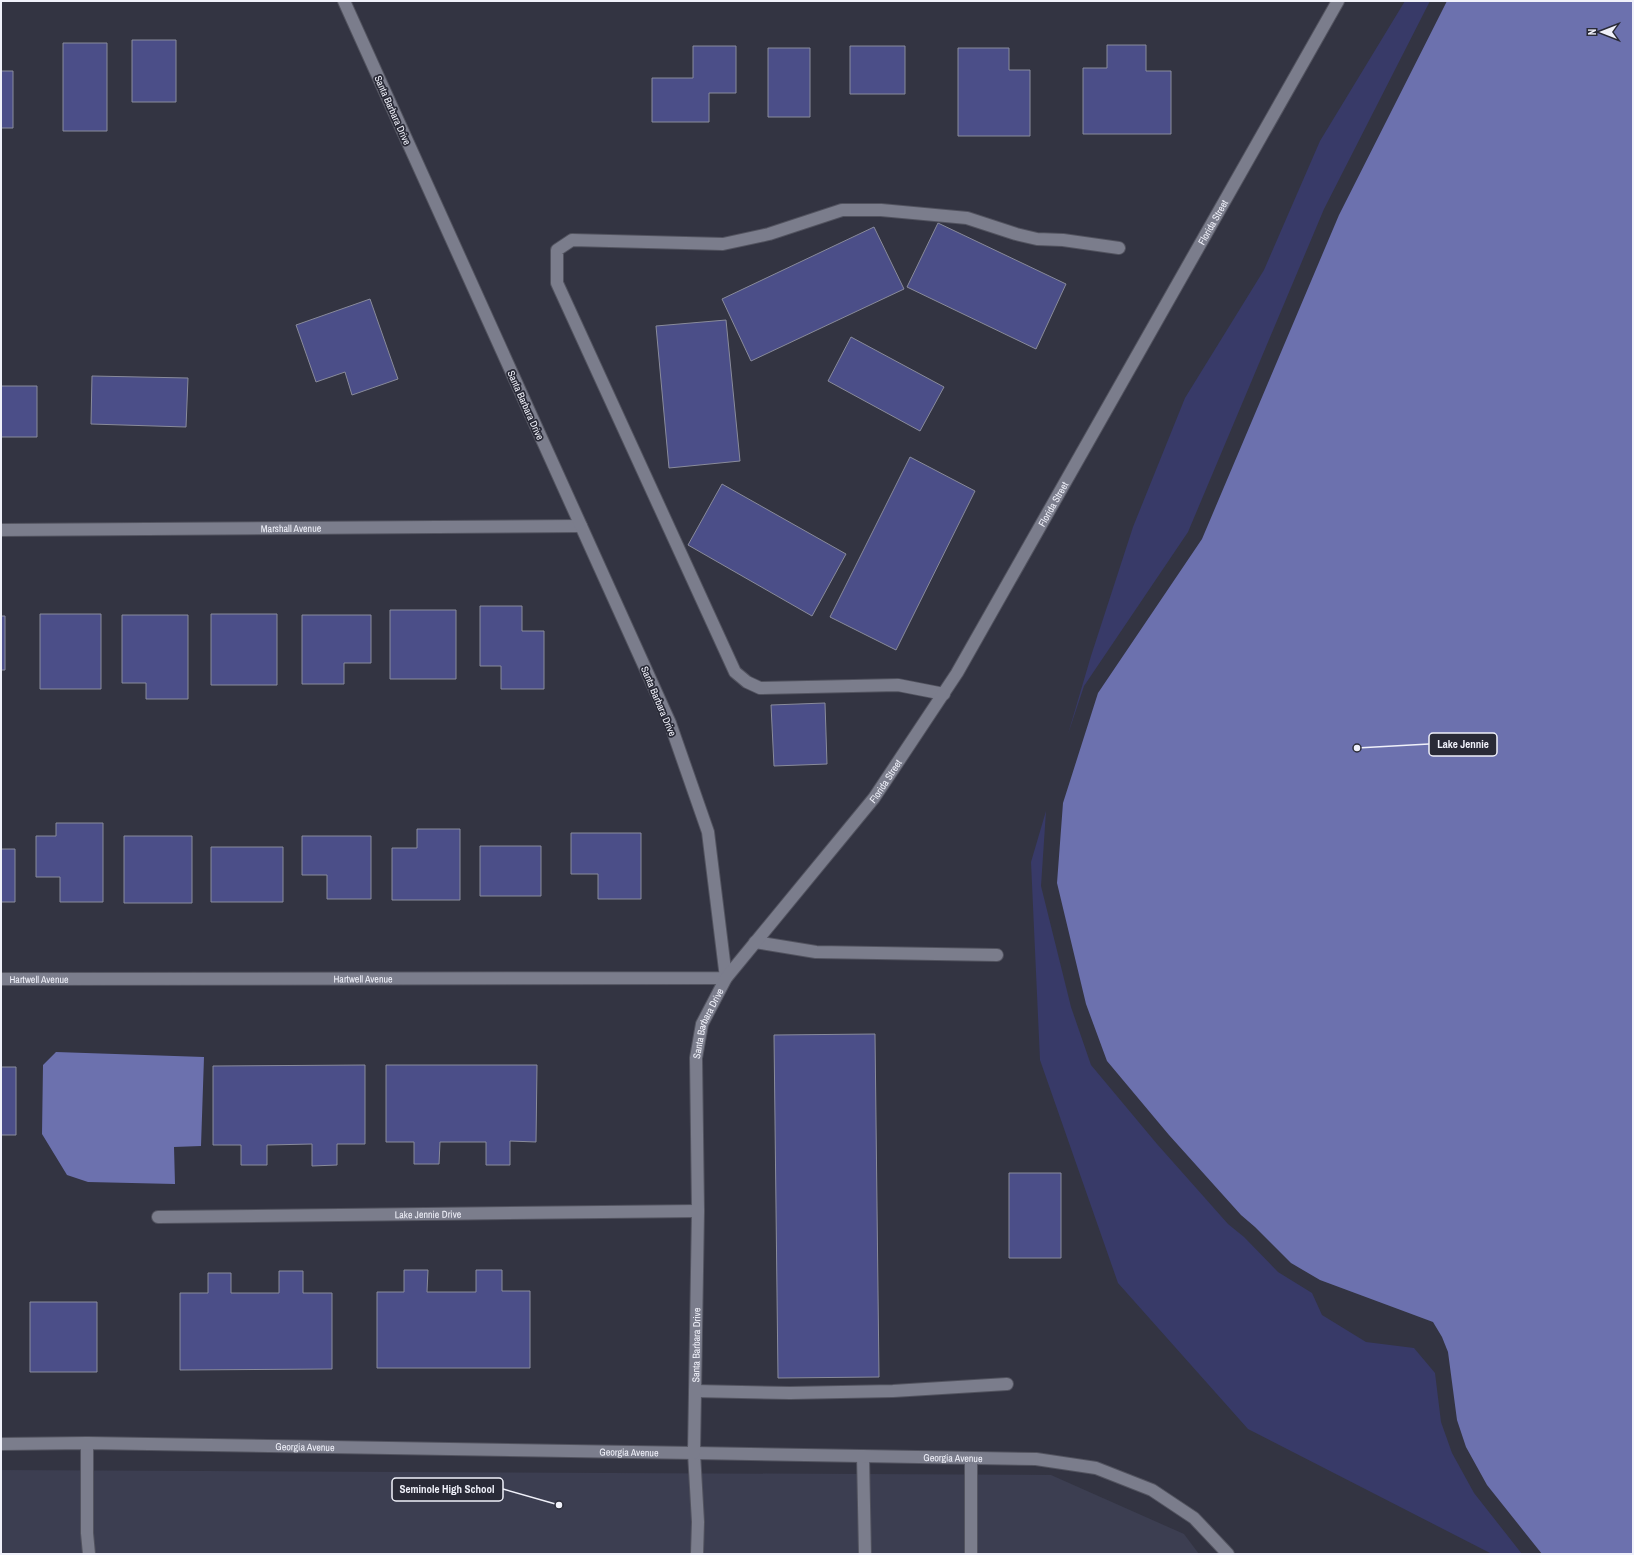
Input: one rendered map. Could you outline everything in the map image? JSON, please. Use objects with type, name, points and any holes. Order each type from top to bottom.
[{"type":"street","name":"Santa Barbara Drive","points":[[344,1],[670,723],[708,832],[726,978],[702,1024],[696,1058],[698,1211],[694,1453],[698,1522],[697,1554]]},
{"type":"street","name":"Florida Street","points":[[726,978],[874,798],[944,694],[1338,1]]},
{"type":"street","points":[[944,694],[898,686],[760,688],[747,682],[735,672],[557,283],[557,250],[572,240],[723,244],[769,234],[842,210],[881,210],[967,218],[1016,234],[1037,239],[1063,240],[1119,248]]},
{"type":"street","name":"Marshall Avenue","points":[[1,530],[581,526]]},
{"type":"street","points":[[755,942],[816,952],[997,955]]},
{"type":"street","name":"Hartwell Avenue","points":[[1,979],[726,978]]},
{"type":"street","name":"Lake Jennie Drive","points":[[158,1217],[698,1211]]},
{"type":"street","points":[[695,1391],[790,1393],[893,1391],[1007,1384]]},
{"type":"street","points":[[87,1443],[87,1533],[89,1554]]},
{"type":"street","name":"Georgia Avenue","points":[[1,1444],[87,1443],[1036,1460],[1096,1468],[1152,1490],[1194,1518],[1228,1554]]},
{"type":"street","points":[[863,1456],[865,1554]]},
{"type":"street","points":[[971,1458],[971,1554]]},
{"type":"shaded area","points":[[1405,1],[1430,1],[1324,209],[1188,532],[1084,686],[1068,734],[1091,656],[1133,527],[1185,398],[1264,270],[1320,141]]},
{"type":"shaded area","points":[[1447,1],[1633,1],[1633,1554],[1542,1554],[1487,1485],[1466,1447],[1457,1420],[1448,1352],[1442,1337],[1433,1322],[1320,1280],[1291,1263],[1241,1215],[1169,1135],[1107,1061],[1086,1004],[1057,883],[1063,803],[1098,693],[1202,539],[1339,215]]},
{"type":"shaded area","points":[[1046,811],[1041,886],[1071,1007],[1091,1065],[1157,1144],[1228,1224],[1244,1237],[1278,1272],[1312,1293],[1322,1315],[1366,1342],[1414,1348],[1435,1373],[1441,1422],[1452,1453],[1474,1493],[1522,1554],[1492,1554],[1248,1429],[1118,1283],[1040,1060],[1031,862]]},
{"type":"shaded area","points":[[56,1052],[204,1057],[201,1146],[174,1147],[175,1184],[88,1182],[67,1175],[42,1134],[43,1065]]},
{"type":"shaded area","points":[[1,1470],[1051,1475],[1184,1534],[1199,1554],[1,1554]]},
{"type":"building","points":[[132,40],[176,40],[176,102],[132,102]]},
{"type":"building","points":[[63,43],[107,43],[107,131],[63,131]]},
{"type":"building","points":[[1107,45],[1146,45],[1146,71],[1171,71],[1171,134],[1083,134],[1083,68],[1107,68]]},
{"type":"building","points":[[693,46],[736,46],[736,93],[709,93],[709,122],[652,122],[652,78],[693,78]]},
{"type":"building","points":[[850,46],[905,46],[905,94],[850,94]]},
{"type":"building","points":[[768,48],[810,48],[810,117],[768,117]]},
{"type":"building","points":[[958,48],[1009,48],[1009,70],[1030,70],[1030,136],[958,136]]},
{"type":"building","points":[[1,71],[13,71],[13,128],[1,128]]},
{"type":"building","points":[[938,223],[1066,284],[1036,349],[907,287]]},
{"type":"building","points":[[874,227],[904,289],[751,361],[722,299]]},
{"type":"building","points":[[370,299],[398,379],[352,395],[345,372],[316,382],[296,325]]},
{"type":"building","points":[[726,320],[740,461],[669,468],[656,326]]},
{"type":"building","points":[[851,337],[944,387],[920,431],[828,381]]},
{"type":"building","points":[[92,376],[188,378],[186,427],[91,424]]},
{"type":"building","points":[[1,386],[37,386],[37,437],[1,437]]},
{"type":"building","points":[[910,457],[975,491],[896,650],[830,617]]},
{"type":"building","points":[[722,484],[846,554],[812,616],[688,545]]},
{"type":"building","points":[[480,606],[522,606],[522,631],[544,631],[544,689],[501,689],[501,666],[480,666]]},
{"type":"building","points":[[390,610],[456,610],[456,679],[390,679]]},
{"type":"building","points":[[40,614],[101,614],[101,689],[40,689]]},
{"type":"building","points":[[211,614],[277,614],[277,685],[211,685]]},
{"type":"building","points":[[122,615],[188,615],[188,699],[146,699],[146,683],[122,683]]},
{"type":"building","points":[[302,615],[371,615],[371,663],[344,663],[344,684],[302,684]]},
{"type":"building","points":[[1,616],[5,616],[5,670],[1,670]]},
{"type":"building","points":[[825,703],[827,764],[774,766],[771,705]]},
{"type":"building","points":[[56,823],[103,823],[103,902],[60,902],[60,877],[36,877],[36,836],[56,836]]},
{"type":"building","points":[[417,829],[460,829],[460,900],[392,900],[392,848],[417,848]]},
{"type":"building","points":[[571,833],[641,833],[641,899],[598,899],[598,874],[571,874]]},
{"type":"building","points":[[124,836],[192,836],[192,903],[124,903]]},
{"type":"building","points":[[302,836],[371,836],[371,899],[327,899],[327,875],[302,875]]},
{"type":"building","points":[[480,846],[541,846],[541,896],[480,896]]},
{"type":"building","points":[[211,847],[283,847],[283,902],[211,902]]},
{"type":"building","points":[[1,849],[15,849],[15,902],[1,902]]},
{"type":"building","points":[[875,1034],[879,1377],[778,1378],[774,1035]]},
{"type":"building","points":[[365,1065],[365,1144],[337,1144],[337,1165],[312,1166],[312,1144],[267,1145],[267,1165],[241,1165],[241,1145],[213,1145],[213,1066]]},
{"type":"building","points":[[386,1065],[537,1065],[536,1142],[510,1141],[510,1165],[486,1165],[486,1142],[440,1142],[439,1164],[414,1164],[414,1142],[386,1142]]},
{"type":"building","points":[[1,1067],[16,1067],[16,1135],[1,1135]]},
{"type":"building","points":[[1009,1173],[1061,1173],[1061,1258],[1009,1258]]},
{"type":"building","points":[[404,1270],[428,1270],[427,1292],[476,1292],[476,1270],[502,1270],[502,1291],[530,1291],[530,1368],[377,1368],[377,1292],[404,1292]]},
{"type":"building","points":[[279,1271],[303,1271],[303,1293],[332,1293],[332,1369],[180,1370],[180,1293],[208,1293],[208,1273],[231,1273],[231,1293],[279,1293]]},
{"type":"building","points":[[30,1302],[97,1302],[97,1372],[30,1372]]},
{"type":"place","name":"Lake Jennie","points":[[1357,748]]},
{"type":"place","name":"Seminole High School","points":[[559,1505]]}]
